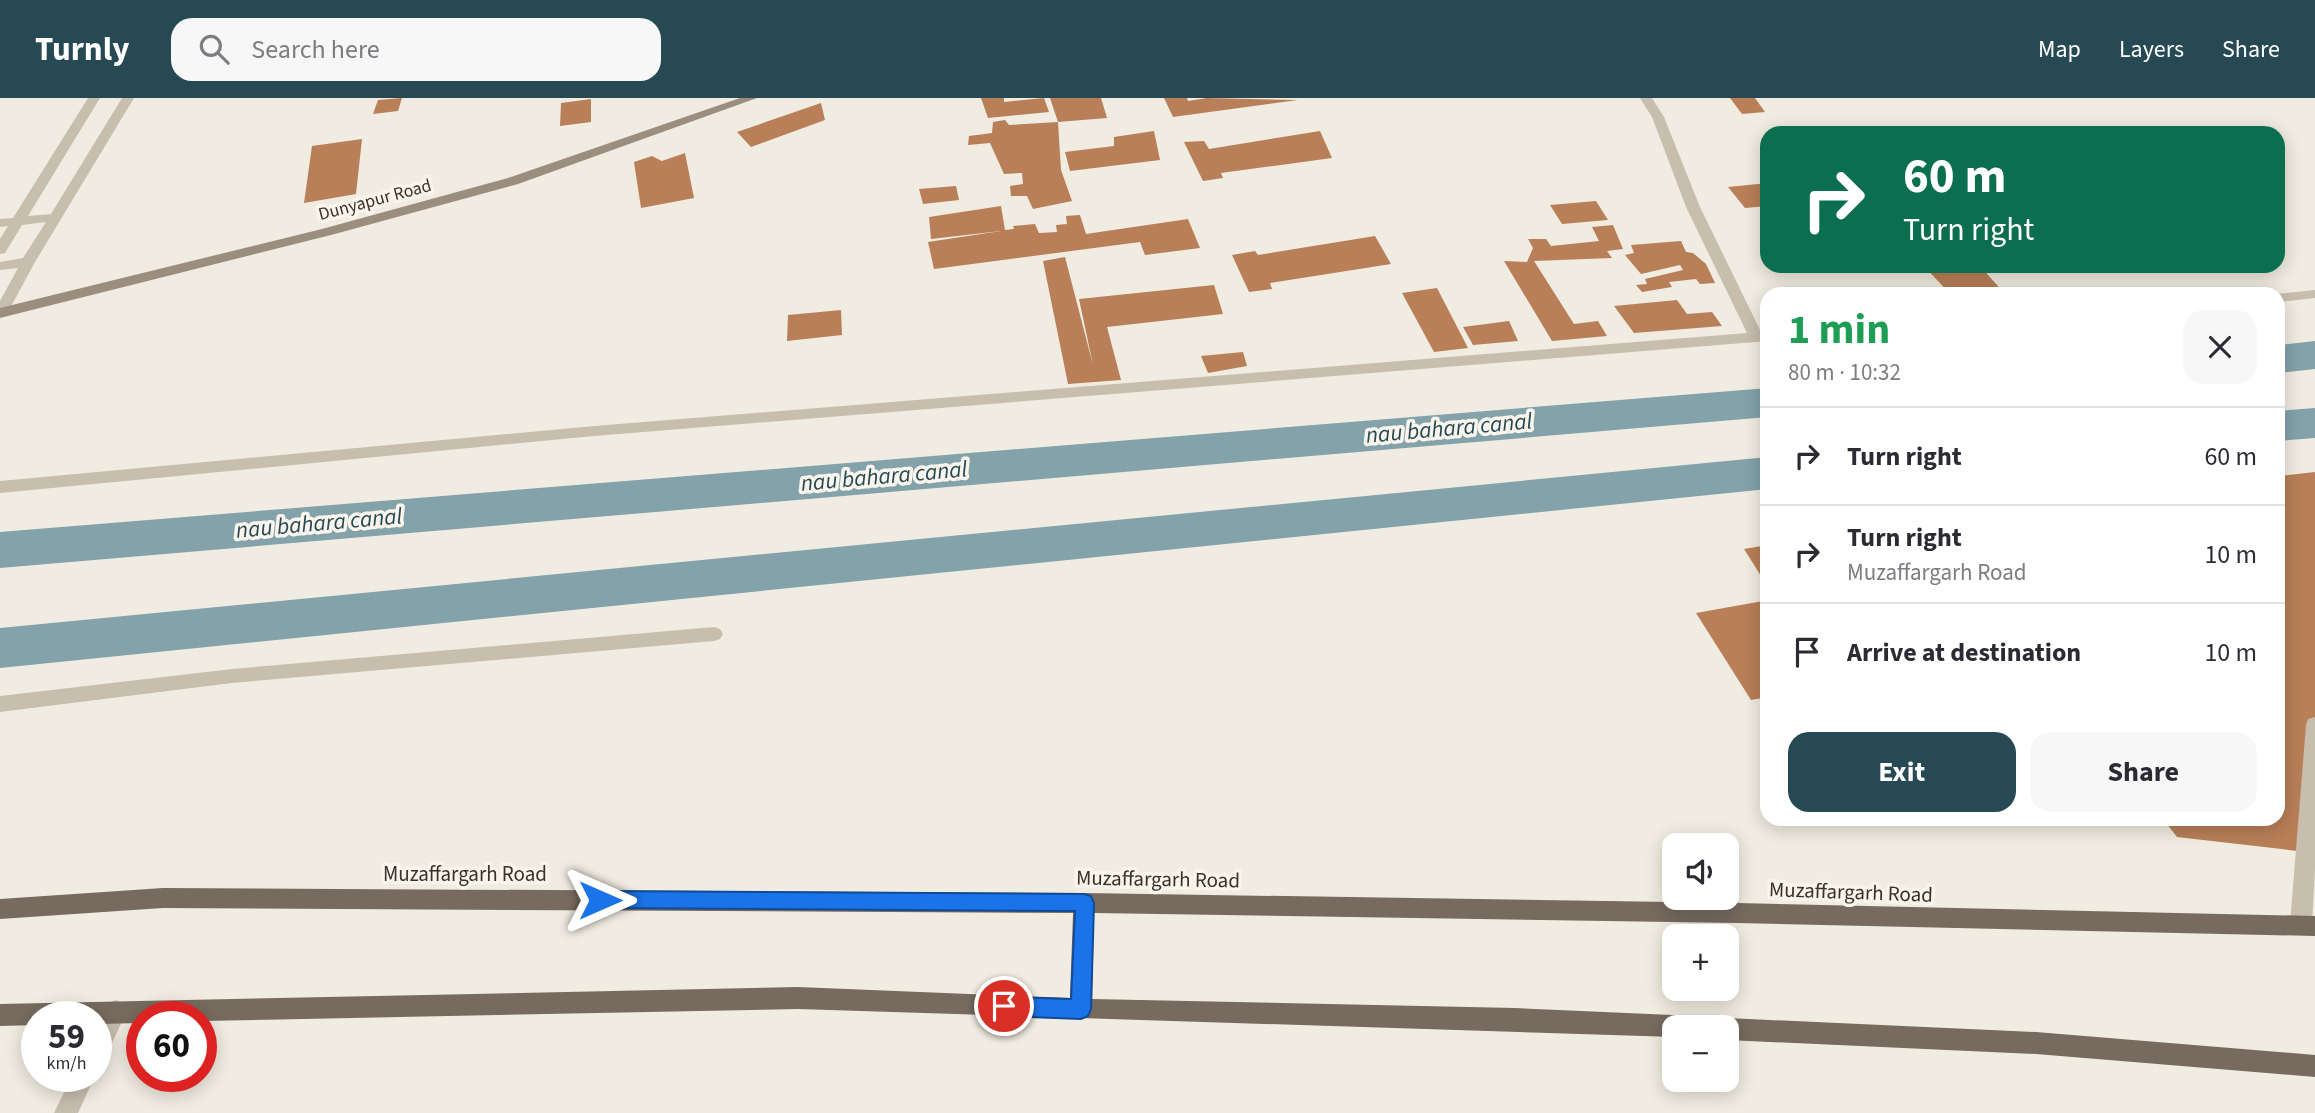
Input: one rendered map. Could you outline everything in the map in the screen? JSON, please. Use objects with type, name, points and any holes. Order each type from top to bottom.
[{"type":"main road","name":"Dunyapur Road","points":[[1,313],[326,232],[513,181],[751,98]]},
{"type":"main road","name":"Muzaffargarh Road","points":[[0,909],[163,898],[1084,903],[1736,913],[2180,925],[2308,925]]},
{"type":"main road","points":[[1081,1009],[1084,903]]},
{"type":"main road","points":[[0,1016],[797,998],[1662,1026]]},
{"type":"main road","points":[[1739,1030],[2036,1043],[2315,1066]]},
{"type":"street","points":[[0,250],[94,98]]},
{"type":"street","points":[[1,313],[28,262],[128,98]]},
{"type":"street","points":[[1646,98],[1658,117],[1693,207],[1760,333]]},
{"type":"street","points":[[0,223],[56,217]]},
{"type":"street","points":[[0,266],[28,262]]},
{"type":"street","points":[[2285,297],[2315,294]]},
{"type":"street","points":[[0,486],[594,431],[1760,337]]},
{"type":"street","points":[[0,704],[232,676],[714,634]]},
{"type":"street","points":[[2308,925],[2315,725]]},
{"type":"street","points":[[112,1020],[116,1012]]},
{"type":"street","points":[[66,1113],[76,1092]]},
{"type":"building","points":[[402,98],[398,111],[373,114],[378,100]]},
{"type":"building","points":[[981,98],[1004,98],[1004,102],[1044,98],[1049,112],[988,118]]},
{"type":"building","points":[[1050,98],[1101,98],[1107,118],[1058,122]]},
{"type":"building","points":[[1164,98],[1187,98],[1188,101],[1207,98],[1298,100],[1173,117]]},
{"type":"building","points":[[1730,98],[1755,98],[1765,112],[1742,114]]},
{"type":"building","points":[[591,99],[591,122],[560,126],[561,103]]},
{"type":"building","points":[[821,103],[825,120],[751,147],[737,132]]},
{"type":"building","points":[[1005,120],[1009,125],[1058,122],[1061,170],[1072,201],[1033,209],[1027,196],[1011,196],[1010,186],[1023,184],[1022,173],[1004,174],[990,143],[968,145],[969,136],[992,133],[993,122]]},
{"type":"building","points":[[1154,131],[1160,160],[1070,171],[1065,152],[1114,146],[1114,137]]},
{"type":"building","points":[[1320,131],[1332,158],[1221,173],[1223,178],[1203,181],[1184,142],[1204,141],[1209,149]]},
{"type":"building","points":[[362,139],[356,194],[304,203],[312,146]]},
{"type":"building","points":[[685,153],[694,198],[641,208],[634,162],[652,156],[662,161]]},
{"type":"building","points":[[1760,184],[1760,207],[1745,208],[1728,187]]},
{"type":"building","points":[[956,186],[959,200],[923,204],[919,189]]},
{"type":"building","points":[[1596,201],[1608,220],[1562,224],[1550,205]]},
{"type":"building","points":[[1001,206],[1005,230],[1014,229],[1013,226],[1035,224],[1039,233],[1057,232],[1056,225],[1067,224],[1066,216],[1080,215],[1086,234],[1188,219],[1200,248],[1145,255],[1140,242],[934,269],[928,242],[1001,231],[931,239],[929,217]]},
{"type":"building","points":[[1613,225],[1623,249],[1607,251],[1612,258],[1534,261],[1574,324],[1598,321],[1607,336],[1552,341],[1504,261],[1527,262],[1533,248],[1528,239],[1546,239],[1551,246],[1599,241],[1592,227]]},
{"type":"building","points":[[1375,236],[1391,264],[1270,283],[1272,289],[1249,292],[1232,255],[1255,251],[1258,255]]},
{"type":"building","points":[[1681,241],[1686,252],[1693,253],[1706,264],[1715,283],[1700,284],[1696,279],[1669,282],[1672,287],[1642,292],[1636,285],[1647,284],[1645,279],[1683,270],[1680,265],[1641,274],[1625,255],[1634,253],[1631,245]]},
{"type":"building","points":[[1065,257],[1093,365],[1079,299],[1214,285],[1223,314],[1107,327],[1121,380],[1068,384],[1043,261]]},
{"type":"building","points":[[1930,273],[1986,273],[1999,287],[1944,287]]},
{"type":"building","points":[[1437,288],[1468,348],[1434,352],[1402,293]]},
{"type":"building","points":[[1677,300],[1687,314],[1712,312],[1722,326],[1634,333],[1614,306]]},
{"type":"building","points":[[841,310],[842,335],[787,341],[788,315]]},
{"type":"building","points":[[1509,321],[1518,341],[1473,345],[1463,327]]},
{"type":"building","points":[[1243,352],[1247,366],[1208,373],[1201,356]]},
{"type":"building","points":[[2315,472],[2315,853],[2177,837],[2168,826],[2285,826],[2285,475]]},
{"type":"building","points":[[1760,546],[1760,574],[1744,549]]},
{"type":"building","points":[[1760,602],[1760,698],[1751,700],[1696,613]]},
{"type":"waterway","name":"nau bahara canal","points":[[2285,358],[2315,355]]},
{"type":"waterway","name":"nau bahara canal","points":[[0,550],[1760,403]]},
{"type":"waterway","points":[[2285,425],[2315,423]]},
{"type":"waterway","points":[[0,648],[1760,474]]},
{"type":"route","points":[[600,900],[1084,903],[1081,1009],[1004,1006]]}]
